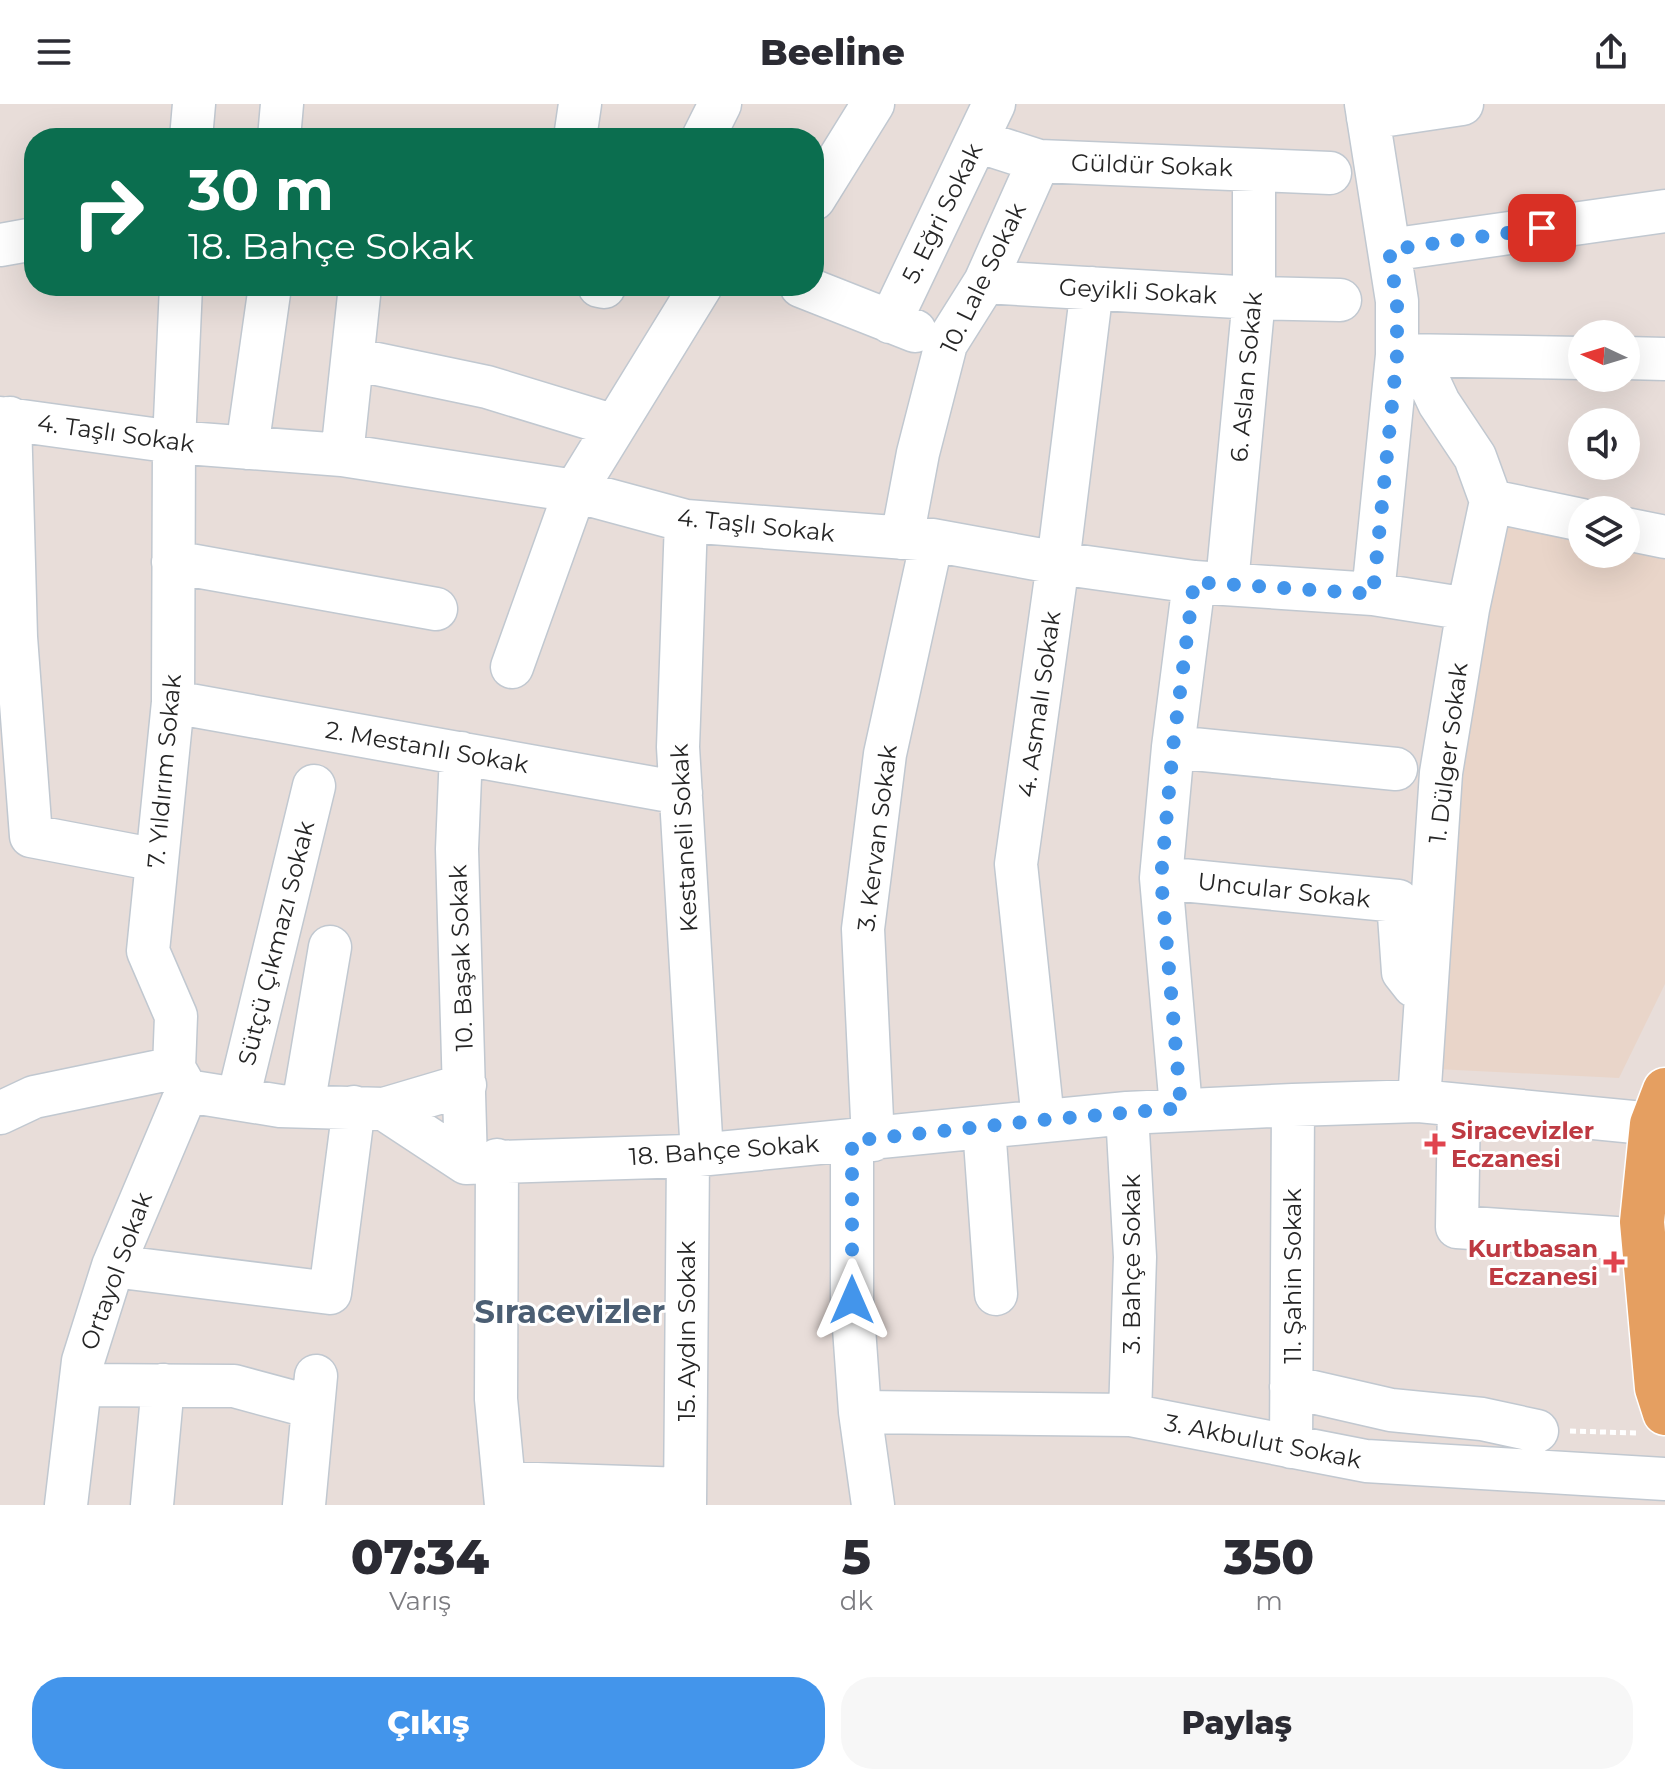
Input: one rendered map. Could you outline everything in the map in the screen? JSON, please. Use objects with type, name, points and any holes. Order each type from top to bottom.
[{"type":"main road","points":[[1659,1405],[1650,1228],[1661,1113]]},
{"type":"street","points":[[192,128],[194,104]]},
{"type":"street","points":[[280,128],[282,104]]},
{"type":"street","points":[[708,128],[720,104]]},
{"type":"street","points":[[824,183],[873,104]]},
{"type":"street","name":"5. Eğri Sokak","points":[[890,322],[994,104]]},
{"type":"street","points":[[1373,594],[1407,356],[1367,111],[1462,104]]},
{"type":"street","name":"Güldür Sokak","points":[[977,141],[1039,161],[1330,173]]},
{"type":"street","name":"10. Lale Sokak","points":[[917,539],[918,453],[946,344],[985,282],[1039,161]]},
{"type":"street","name":"6. Aslan Sokak","points":[[1181,1108],[1161,878],[1173,747],[1211,582],[1254,298],[1254,170]]},
{"type":"street","points":[[1389,250],[1665,211]]},
{"type":"street","points":[[0,245],[24,241]]},
{"type":"street","name":"Geyikli Sokak","points":[[985,282],[1340,300]]},
{"type":"street","name":"4. Asmalı Sokak","points":[[1043,1120],[1016,864],[1092,288]]},
{"type":"street","points":[[824,295],[946,344]]},
{"type":"street","name":"7. Yıldırım Sokak","points":[[180,1079],[176,1016],[148,951],[173,702],[174,442],[181,296]]},
{"type":"street","points":[[247,448],[269,296]]},
{"type":"street","points":[[342,455],[359,296]]},
{"type":"street","points":[[512,667],[575,491],[695,296]]},
{"type":"street","points":[[1407,356],[1568,358]]},
{"type":"street","points":[[1407,356],[1475,457],[1491,501],[1568,517]]},
{"type":"street","points":[[1640,358],[1665,359]]},
{"type":"street","points":[[353,359],[487,387],[615,426]]},
{"type":"street","points":[[5,418],[16,637],[31,836],[157,860]]},
{"type":"street","name":"4. Taşlı Sokak","points":[[5,418],[174,442],[342,455],[575,491],[686,521],[917,539],[1058,563],[1211,582],[1373,594],[1468,609]]},
{"type":"street","name":"1. Dülger Sokak","points":[[1491,501],[1468,609],[1441,773],[1424,999],[1457,1227],[1650,1228]]},
{"type":"street","name":"Kestaneli Sokak","points":[[686,521],[678,747],[695,1155]]},
{"type":"street","points":[[1640,532],[1665,537]]},
{"type":"street","name":"3. Kervan Sokak","points":[[873,1505],[860,1412],[852,1300],[862,1140],[863,929],[917,539]]},
{"type":"street","points":[[173,562],[436,609]]},
{"type":"street","name":"2. Mestanlı Sokak","points":[[173,702],[681,793]]},
{"type":"street","points":[[1173,747],[1396,769]]},
{"type":"street","name":"10. Başak Sokak","points":[[461,753],[457,849],[465,1085],[482,1161],[496,1399],[505,1494]]},
{"type":"street","name":"Sütçü Çıkmazı Sokak","points":[[238,1099],[314,786]]},
{"type":"street","name":"Uncular Sokak","points":[[1161,878],[1398,901],[1403,972],[1424,999]]},
{"type":"street","points":[[303,1106],[330,947]]},
{"type":"street","points":[[0,1113],[34,1097],[180,1079],[238,1099],[280,1106],[369,1108],[465,1085]]},
{"type":"street","name":"Ortayol Sokak","points":[[66,1505],[83,1361],[113,1266],[180,1079]]},
{"type":"street","name":"18. Bahçe Sokak","points":[[482,1161],[695,1155],[1181,1108],[1439,1103],[1661,1113]]},
{"type":"street","name":"11. Şahin Sokak","points":[[1291,1447],[1293,1105]]},
{"type":"street","points":[[113,1266],[330,1293],[369,1108]]},
{"type":"street","points":[[369,1108],[482,1161]]},
{"type":"street","name":"3. Bahçe Sokak","points":[[1127,1113],[1135,1257],[1130,1415]]},
{"type":"street","points":[[984,1127],[996,1294]]},
{"type":"street","name":"15. Aydın Sokak","points":[[685,1497],[695,1155]]},
{"type":"street","points":[[81,1385],[234,1386],[314,1392],[304,1505]]},
{"type":"street","points":[[152,1505],[163,1385]]},
{"type":"street","points":[[1291,1387],[1391,1410],[1482,1419],[1537,1431]]},
{"type":"street","name":"3. Akbulut Sokak","points":[[860,1412],[1130,1415],[1366,1461],[1665,1479]]},
{"type":"street","points":[[505,1494],[685,1497]]},
{"type":"path","points":[[1537,1431],[1659,1405]]},
{"type":"shaded area","points":[[1499,524],[1568,531],[1568,568],[1640,568],[1640,546],[1665,551],[1665,984],[1619,1078],[1436,1069],[1455,834]]},
{"type":"place","name":"Siracevizler Eczanesi","points":[[1435,1144]]},
{"type":"place","name":"Kurtbasan Eczanesi","points":[[1614,1262]]},
{"type":"district","name":"Sıracevizler","points":[[570,1311]]},
{"type":"route","points":[[852,1300],[852,1141],[1181,1108],[1161,878],[1173,747],[1194,582],[1373,594],[1397,355],[1397,301],[1389,250],[1542,228]]}]
